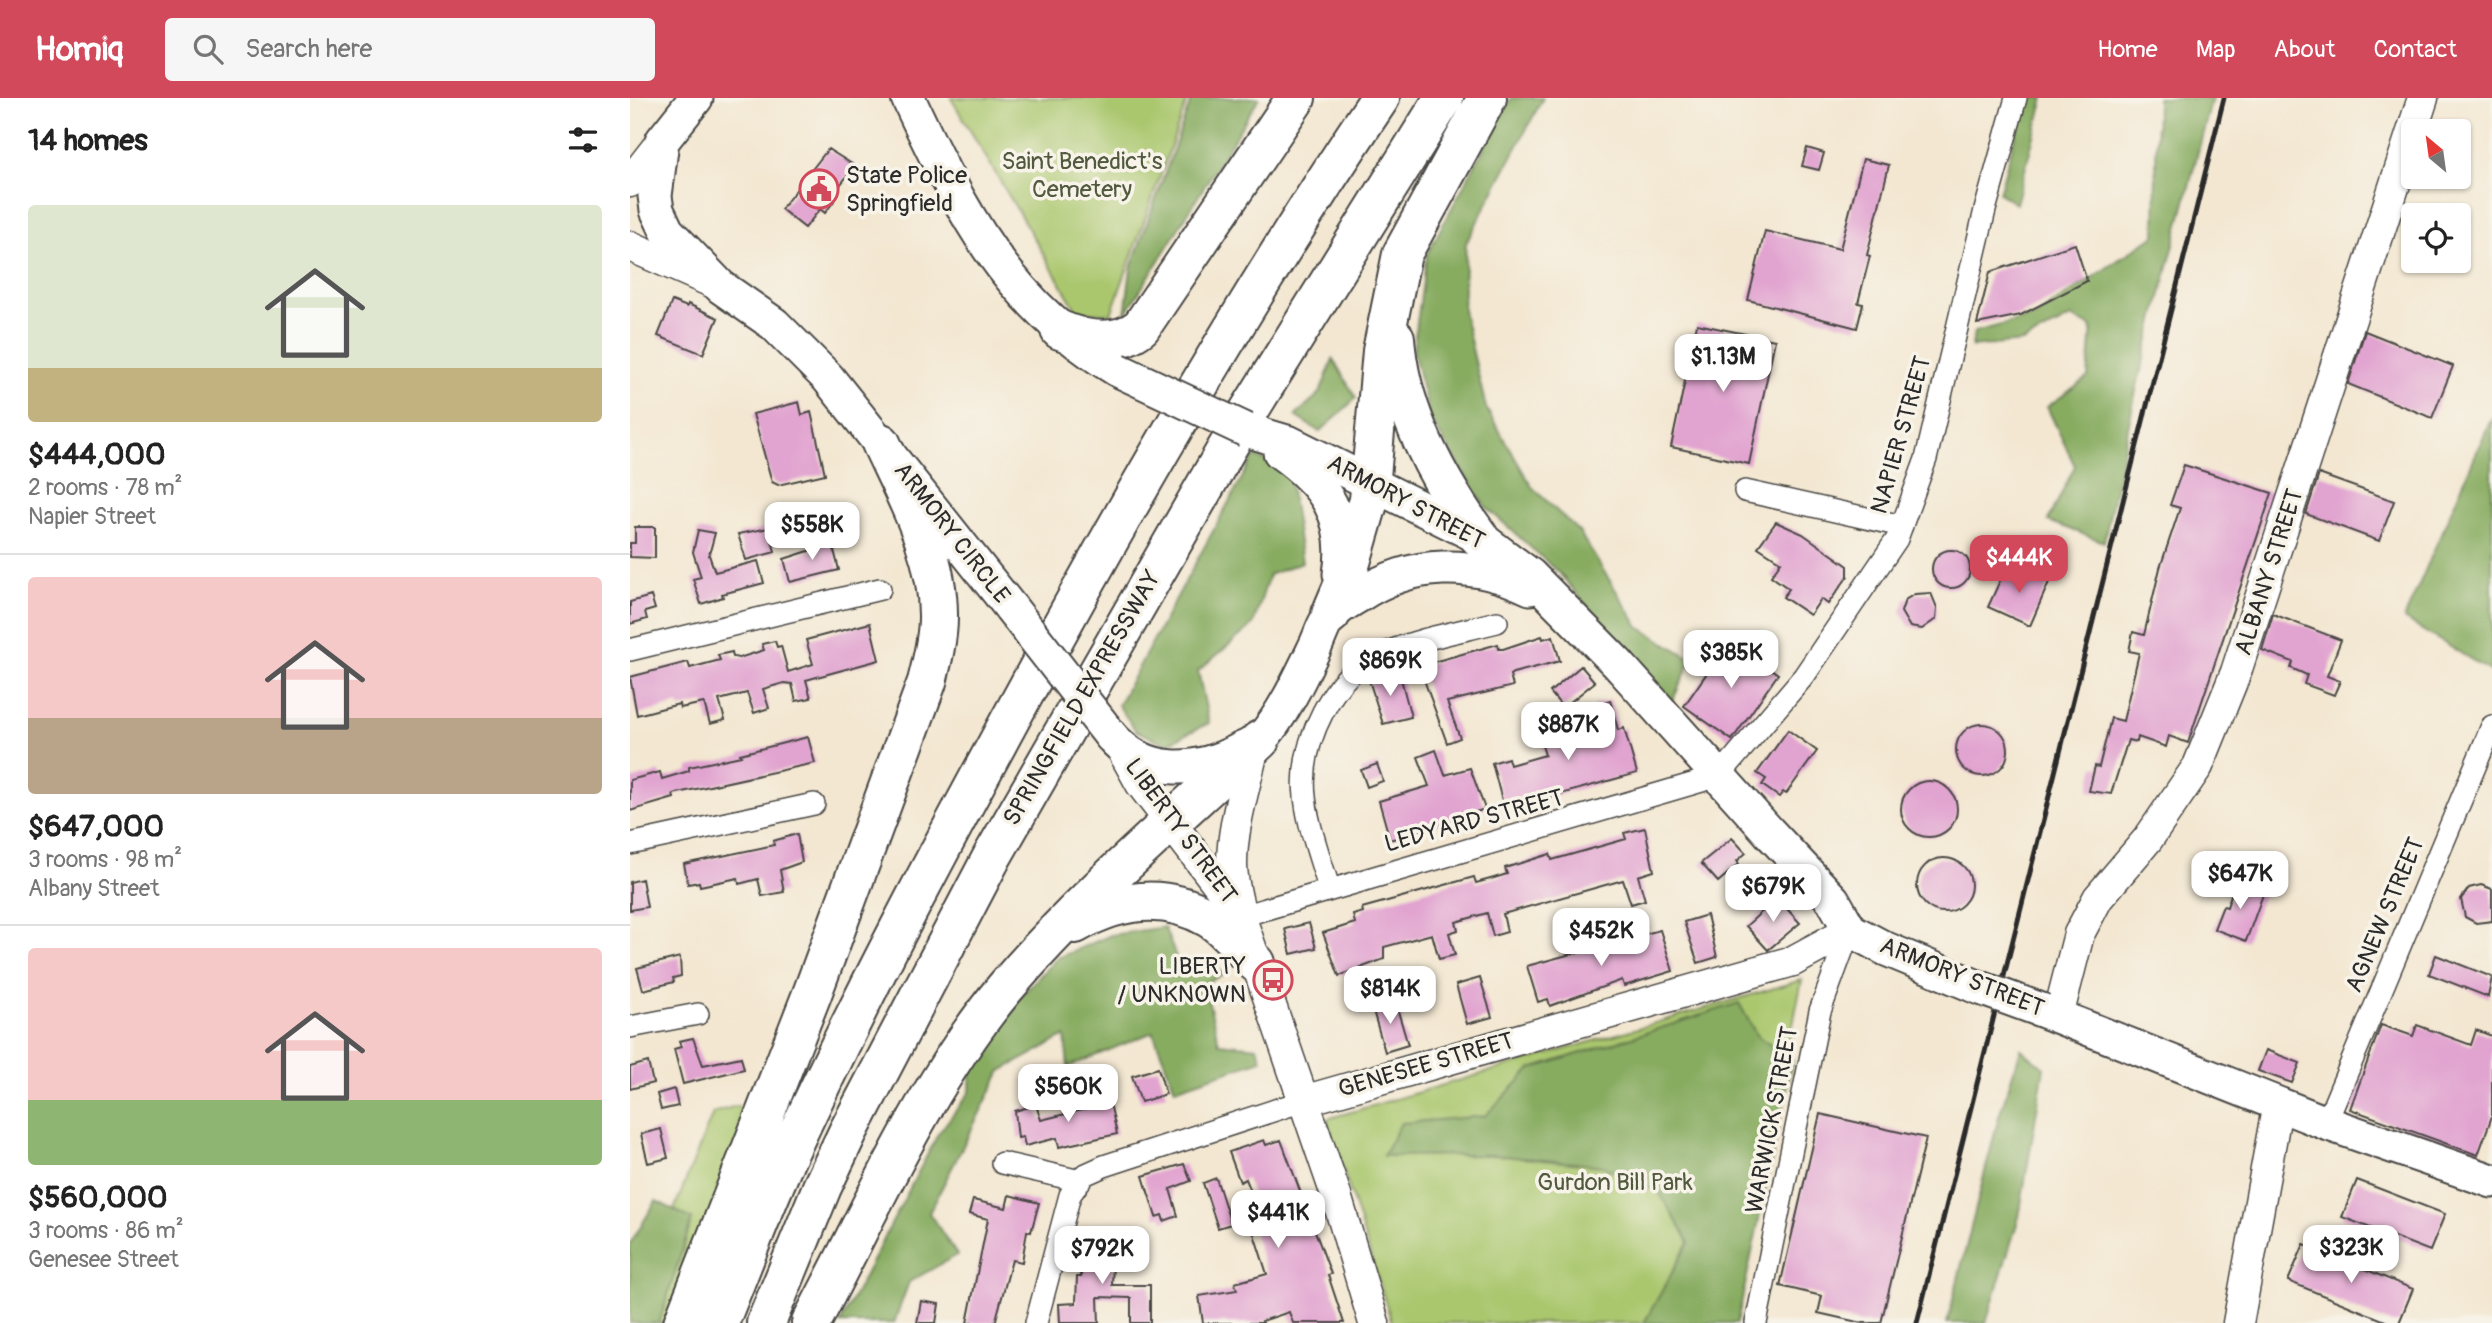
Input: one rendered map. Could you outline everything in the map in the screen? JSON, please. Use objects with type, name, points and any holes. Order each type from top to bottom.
[{"type":"highway","points":[[1060,330],[1086,339],[1105,340],[1128,335],[1141,327],[1296,98]]},
{"type":"highway","name":"SPRINGFIELD EXPRESSWAY","points":[[719,1323],[784,1164],[837,1051],[981,773],[1163,445],[1285,244],[1380,98]]},
{"type":"highway","name":"SPRINGFIELD EXPRESSWAY","points":[[766,1323],[822,1187],[848,1132],[993,855],[1235,433],[1444,98]]},
{"type":"highway","points":[[1334,608],[1355,549],[1371,482],[1382,351],[1402,254],[1487,98]]},
{"type":"highway","points":[[1393,297],[1396,346],[1420,437],[1436,474],[1479,537]]},
{"type":"highway","points":[[683,1323],[822,969],[927,682],[934,652],[938,618],[923,532],[881,443]]},
{"type":"highway","points":[[811,1323],[920,1116],[961,1049],[1004,989],[1087,899],[1257,743]]},
{"type":"highway","points":[[1051,937],[1112,906],[1138,900],[1174,903],[1210,918],[1256,963]]},
{"type":"main road","name":"ARMORY CIRCLE","points":[[696,98],[642,163],[655,181],[661,221],[676,243],[721,287],[774,324],[802,350],[881,443],[1116,741],[1149,761],[1185,768],[1211,763],[1257,743]]},
{"type":"main road","points":[[908,98],[950,188],[981,240],[1022,294],[1060,330]]},
{"type":"main road","name":"ALBANY STREET","points":[[2051,1013],[2079,934],[2098,898],[2176,802],[2198,766],[2236,672],[2423,98]]},
{"type":"main road","points":[[630,246],[721,287]]},
{"type":"main road","name":"ARMORY STREET","points":[[1060,330],[1118,370],[1246,430],[1371,482],[1479,537],[1530,575],[1618,664],[1833,900],[1850,930],[1886,949],[1975,986],[2051,1013],[2326,1123],[2492,1181]]},
{"type":"main road","points":[[1257,743],[1291,692],[1334,608],[1343,543],[1339,523],[1314,479],[1280,445]]},
{"type":"main road","name":"ARMORY STREET","points":[[1334,608],[1391,578],[1441,566],[1468,568],[1513,580],[1551,599]]},
{"type":"main road","name":"LIBERTY STREET","points":[[1116,741],[1141,784],[1172,821],[1241,916]]},
{"type":"main road","name":"LIBERTY STREET","points":[[1257,743],[1232,865],[1241,916],[1335,1192],[1374,1323]]},
{"type":"main road","name":"GENESEE STREET","points":[[1303,1101],[1793,961],[1850,930]]},
{"type":"main road","points":[[2240,1322],[2278,1103]]},
{"type":"street","name":"NAPIER STREET","points":[[1719,776],[1804,676],[1897,539],[1926,459],[1985,210],[2016,98]]},
{"type":"street","points":[[1745,491],[1902,526]]},
{"type":"street","points":[[630,650],[880,589]]},
{"type":"street","points":[[1329,888],[1313,833],[1303,776],[1313,732],[1329,701],[1348,675],[1368,661],[1394,649],[1497,621]]},
{"type":"street","name":"AGNEW STREET","points":[[2326,1123],[2492,726]]},
{"type":"street","name":"LEDYARD STREET","points":[[1241,916],[1329,888],[1579,820],[1719,776]]},
{"type":"street","points":[[630,844],[814,804]]},
{"type":"street","name":"WARWICK STREET","points":[[1756,1323],[1820,1010],[1850,930]]},
{"type":"street","points":[[630,1027],[698,1014]]},
{"type":"street","name":"GENESEE STREET","points":[[1080,1181],[1084,1175],[1104,1166],[1303,1101]]},
{"type":"street","points":[[1002,1163],[1080,1181],[1070,1195],[1036,1323]]},
{"type":"green space","name":"Saint Benedict's Cemetery","points":[[951,98],[1188,98],[1111,314],[1077,311]]},
{"type":"green space","points":[[1192,98],[1259,98],[1125,315],[1131,268]]},
{"type":"green space","points":[[1511,98],[1543,98],[1466,243],[1463,310],[1486,408],[1532,487],[1579,532],[1639,627],[1692,659],[1671,704],[1560,574],[1485,506],[1430,419],[1413,350],[1427,254]]},
{"type":"green space","points":[[2026,98],[2044,98],[2016,204],[1999,193]]},
{"type":"green space","points":[[2157,98],[2212,98],[2137,386],[2104,542],[2048,521],[2075,466],[2047,407],[2088,377],[2092,327],[2071,317],[2023,342],[1972,347],[1974,332],[2036,316],[2155,235]]},
{"type":"green space","points":[[1333,359],[1356,398],[1320,432],[1295,416],[1320,393]]},
{"type":"green space","points":[[2492,417],[2492,672],[2404,619]]},
{"type":"green space","points":[[1254,456],[1288,470],[1302,562],[1269,575],[1253,625],[1198,671],[1209,723],[1167,744],[1136,731],[1118,705]]},
{"type":"green space","points":[[1164,927],[1177,959],[1226,973],[1204,984],[1219,1043],[1257,1047],[1262,1060],[1175,1089],[1153,1032],[1068,1067],[1065,1036],[1001,1071],[929,1213],[957,1255],[909,1282],[894,1323],[840,1323],[938,1134],[970,1092],[971,1058],[1010,1007],[1057,958],[1111,935]]},
{"type":"green space","name":"Gurdon Bill Park","points":[[1802,980],[1732,1323],[1392,1323],[1327,1119]]},
{"type":"green space","points":[[1739,1003],[1757,1036],[1793,1060],[1737,1323],[1644,1323],[1689,1242],[1659,1192],[1602,1166],[1494,1155],[1383,1156],[1401,1123],[1485,1116],[1531,1069]]},
{"type":"green space","points":[[2021,1049],[2044,1068],[2019,1217],[1986,1323],[1947,1323],[1999,1116]]},
{"type":"green space","points":[[736,1106],[754,1110],[671,1323],[659,1323],[692,1219],[674,1210],[713,1113]]},
{"type":"green space","points":[[656,1201],[692,1219],[659,1323],[630,1323],[630,1244]]},
{"type":"building","points":[[1807,148],[1824,153],[1819,170],[1802,166]]},
{"type":"building","points":[[828,149],[855,166],[830,198],[834,201],[825,213],[820,209],[805,228],[781,209]]},
{"type":"building","points":[[1863,159],[1889,165],[1867,255],[1870,256],[1858,303],[1863,304],[1857,328],[1748,300],[1765,231],[1840,249]]},
{"type":"building","points":[[2075,244],[2087,281],[2021,315],[1977,324],[1990,272]]},
{"type":"building","points":[[672,301],[687,307],[688,304],[718,318],[703,354],[658,336]]},
{"type":"building","points":[[1697,324],[1775,340],[1749,464],[1671,447]]},
{"type":"building","points":[[2365,331],[2453,366],[2432,418],[2348,384]]},
{"type":"building","points":[[799,402],[802,415],[811,412],[825,474],[778,485],[772,482],[753,414]]},
{"type":"building","points":[[2184,465],[2272,493],[2188,743],[2169,736],[2166,747],[2138,737],[2137,742],[2128,740],[2111,794],[2089,791],[2095,766],[2099,767],[2111,718],[2123,721],[2139,653],[2129,651],[2133,632],[2144,635],[2160,568],[2180,508],[2170,505]]},
{"type":"building","points":[[2319,474],[2394,501],[2379,541],[2306,514]]},
{"type":"building","points":[[1776,522],[1803,534],[1848,566],[1848,576],[1828,604],[1821,599],[1810,615],[1783,597],[1789,589],[1771,576],[1781,562],[1758,547]]},
{"type":"building","points":[[635,527],[655,527],[655,558],[630,557],[630,543],[635,543]]},
{"type":"building","points":[[769,528],[775,552],[746,560],[738,534]]},
{"type":"building","points":[[698,530],[715,533],[709,555],[715,572],[758,561],[764,583],[722,594],[723,597],[701,604],[693,579],[701,577],[693,552]]},
{"type":"building","points":[[828,539],[829,547],[833,546],[839,570],[790,582],[784,559],[815,549],[813,543]]},
{"type":"building","points":[[1951,550],[1965,555],[1970,569],[1965,583],[1951,588],[1937,583],[1932,569],[1937,555]]},
{"type":"building","points":[[2008,563],[2049,582],[2030,626],[1988,607]]},
{"type":"building","points":[[1931,593],[1937,608],[1936,619],[1922,629],[1910,627],[1901,612],[1905,600],[1915,594]]},
{"type":"building","points":[[651,596],[655,609],[645,612],[647,619],[630,624],[630,602]]},
{"type":"building","points":[[2273,614],[2341,640],[2327,676],[2340,681],[2334,695],[2304,684],[2307,675],[2291,668],[2293,662],[2262,650]]},
{"type":"building","points":[[870,623],[879,660],[806,680],[811,698],[796,701],[792,684],[784,683],[763,689],[769,708],[754,713],[747,693],[719,700],[725,720],[710,724],[704,703],[680,708],[679,704],[637,715],[630,677],[688,662],[690,668],[720,660],[718,655],[732,652],[733,657],[739,658],[764,650],[762,644],[775,641],[777,647],[781,646],[788,672],[813,664],[806,640]]},
{"type":"building","points":[[1542,636],[1543,639],[1553,636],[1560,661],[1513,673],[1510,675],[1513,686],[1447,702],[1460,738],[1447,743],[1419,666],[1498,644],[1499,649],[1503,649]]},
{"type":"building","points":[[1730,640],[1778,674],[1732,740],[1684,706]]},
{"type":"building","points":[[1581,666],[1595,682],[1563,708],[1550,692]]},
{"type":"building","points":[[1399,671],[1411,717],[1383,724],[1369,680]]},
{"type":"building","points":[[1610,700],[1618,730],[1624,728],[1637,773],[1539,800],[1537,794],[1503,804],[1492,763],[1508,758],[1510,765],[1545,755],[1535,723],[1551,718],[1560,746],[1603,734],[1594,705]]},
{"type":"building","points":[[1982,724],[1992,726],[2000,732],[2006,740],[2006,760],[2000,768],[1992,774],[1982,776],[1972,774],[1964,768],[1958,760],[1956,750],[1958,740],[1964,732],[1972,726]]},
{"type":"building","points":[[1788,730],[1817,751],[1786,794],[1783,792],[1779,797],[1762,785],[1766,779],[1757,773]]},
{"type":"building","points":[[808,737],[815,763],[673,794],[674,798],[630,811],[630,780],[660,772],[662,779],[689,771],[689,767]]},
{"type":"building","points":[[1436,750],[1445,775],[1470,768],[1485,809],[1390,840],[1379,801],[1429,786],[1418,757]]},
{"type":"building","points":[[1377,764],[1383,781],[1367,787],[1361,770]]},
{"type":"building","points":[[1929,781],[1940,783],[1949,789],[1955,798],[1955,820],[1949,829],[1940,835],[1929,837],[1918,835],[1909,829],[1903,820],[1901,809],[1903,798],[1909,789],[1918,783]]},
{"type":"building","points":[[1645,828],[1654,871],[1638,876],[1645,900],[1631,904],[1623,880],[1503,914],[1507,932],[1493,936],[1487,913],[1456,922],[1458,930],[1449,933],[1455,955],[1439,959],[1432,934],[1384,947],[1384,959],[1339,976],[1323,933],[1355,923],[1353,915],[1363,912],[1362,908],[1474,877],[1476,883],[1494,878],[1507,874],[1505,868],[1550,854],[1552,860],[1626,839],[1624,833]]},
{"type":"building","points":[[797,834],[802,862],[780,870],[784,892],[762,896],[758,879],[739,884],[738,878],[700,886],[699,882],[688,884],[684,864],[774,845],[773,841]]},
{"type":"building","points":[[1732,838],[1746,853],[1737,861],[1739,864],[1718,882],[1701,863]]},
{"type":"building","points":[[1944,858],[1963,866],[1971,885],[1963,904],[1944,912],[1925,904],[1917,885],[1925,866]]},
{"type":"building","points":[[642,879],[647,907],[630,910],[630,882]]},
{"type":"building","points":[[2236,880],[2265,889],[2246,941],[2214,929],[2223,906],[2227,907]]},
{"type":"building","points":[[2481,885],[2492,889],[2492,921],[2476,923],[2465,917],[2461,899],[2469,888]]},
{"type":"building","points":[[1777,898],[1800,923],[1768,950],[1746,926]]},
{"type":"building","points":[[1707,915],[1717,957],[1698,963],[1684,922]]},
{"type":"building","points":[[1309,923],[1316,948],[1291,954],[1285,929]]},
{"type":"building","points":[[1660,930],[1673,971],[1624,986],[1622,980],[1550,1006],[1548,999],[1538,1002],[1527,966]]},
{"type":"building","points":[[2436,955],[2492,977],[2488,997],[2429,974]]},
{"type":"building","points":[[680,957],[681,976],[673,978],[674,982],[643,990],[637,968]]},
{"type":"building","points":[[1397,974],[1402,990],[1390,994],[1385,977]]},
{"type":"building","points":[[1480,978],[1492,1017],[1467,1024],[1456,985]]},
{"type":"building","points":[[1395,1001],[1408,1045],[1385,1052],[1372,1007]]},
{"type":"building","points":[[2381,1025],[2413,1036],[2417,1025],[2471,1045],[2476,1030],[2492,1036],[2492,1116],[2478,1155],[2350,1109]]},
{"type":"building","points":[[693,1038],[703,1065],[741,1057],[744,1069],[683,1084],[674,1049],[681,1047],[679,1041]]},
{"type":"building","points":[[2266,1050],[2300,1063],[2292,1083],[2258,1071]]},
{"type":"building","points":[[648,1062],[653,1083],[630,1089],[630,1067]]},
{"type":"building","points":[[1158,1068],[1166,1094],[1141,1102],[1132,1076]]},
{"type":"building","points":[[674,1089],[678,1106],[661,1110],[657,1094]]},
{"type":"building","points":[[1103,1093],[1107,1104],[1110,1103],[1117,1134],[1059,1147],[1057,1138],[1025,1146],[1023,1137],[1018,1138],[1015,1111],[1036,1105],[1041,1120],[1086,1109],[1083,1100]]},
{"type":"building","points":[[1820,1114],[1926,1138],[1881,1323],[1862,1323],[1818,1313],[1822,1296],[1780,1286]]},
{"type":"building","points":[[661,1129],[668,1158],[648,1163],[641,1134]]},
{"type":"building","points":[[1264,1140],[1266,1145],[1281,1140],[1331,1274],[1328,1275],[1344,1323],[1293,1323],[1289,1312],[1262,1321],[1263,1323],[1203,1323],[1199,1296],[1237,1290],[1235,1283],[1267,1274],[1253,1231],[1265,1227],[1246,1179],[1240,1182],[1229,1152]]},
{"type":"building","points":[[1184,1164],[1191,1181],[1170,1189],[1178,1216],[1164,1221],[1162,1215],[1156,1217],[1143,1176]]},
{"type":"building","points":[[1216,1178],[1231,1224],[1218,1228],[1203,1183]]},
{"type":"building","points":[[2357,1180],[2445,1214],[2430,1251],[2342,1217]]},
{"type":"building","points":[[1009,1195],[1039,1203],[1031,1232],[1027,1231],[1022,1262],[1012,1260],[995,1323],[967,1323],[988,1219],[969,1214],[973,1200],[1006,1208]]},
{"type":"building","points":[[1082,1236],[1114,1237],[1112,1285],[1150,1285],[1150,1323],[1131,1323],[1131,1298],[1098,1297],[1099,1323],[1060,1323],[1059,1304],[1076,1303],[1077,1277],[1081,1277]]},
{"type":"building","points":[[2304,1244],[2413,1289],[2399,1323],[2390,1323],[2288,1281]]},
{"type":"building","points":[[921,1301],[939,1304],[936,1323],[917,1323]]},
{"type":"railway","points":[[1917,1323],[2224,98]]},
{"type":"place","name":"State Police Springfield","points":[[819,189]]},
{"type":"place","name":"LIBERTY / UNKNOWN","points":[[1273,980]]}]
